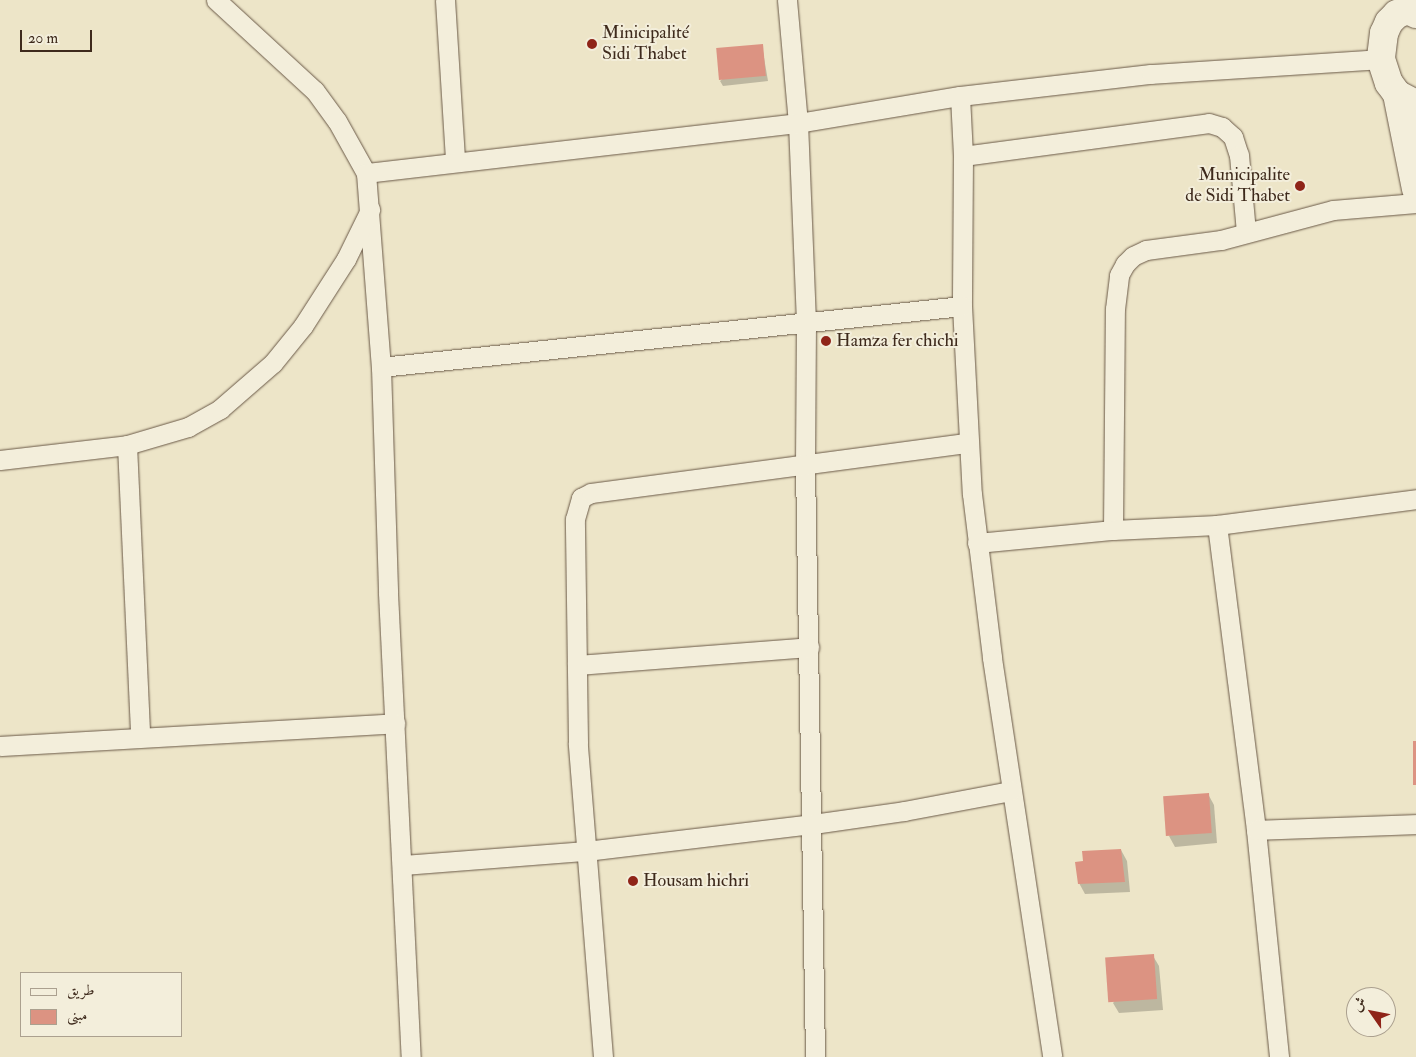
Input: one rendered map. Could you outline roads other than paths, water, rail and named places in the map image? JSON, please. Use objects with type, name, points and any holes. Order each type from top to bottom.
[{"type":"street","points":[[216,0],[315,91],[337,120],[366,173],[381,367],[411,1057]]},
{"type":"street","points":[[445,0],[455,160]]},
{"type":"street","points":[[787,0],[798,123],[806,322],[805,466],[813,824],[815,1057]]},
{"type":"street","points":[[1380,0],[1384,33],[1381,59],[1389,83],[1406,99],[1416,189]]},
{"type":"street","points":[[1384,33],[1397,14],[1408,10],[1416,14]]},
{"type":"street","points":[[366,173],[455,160],[798,123],[960,96],[1151,74],[1381,59]]},
{"type":"street","points":[[960,96],[963,156],[962,306],[968,443],[977,543],[1011,790],[1052,1057]]},
{"type":"street","points":[[963,156],[1210,122],[1222,127],[1233,137],[1239,155],[1246,232]]},
{"type":"street","points":[[1113,530],[1115,309],[1119,275],[1132,256],[1146,250],[1192,246],[1333,210],[1416,203]]},
{"type":"street","points":[[0,460],[127,445],[188,427],[220,409],[273,363],[325,294],[370,208]]},
{"type":"street","points":[[381,367],[962,306]]},
{"type":"street","points":[[603,1057],[578,743],[575,519],[581,498],[591,493],[968,443]]},
{"type":"street","points":[[127,445],[140,736]]},
{"type":"street","points":[[977,543],[1113,530],[1217,525],[1416,499]]},
{"type":"street","points":[[1217,525],[1256,830],[1279,1057]]},
{"type":"street","points":[[577,665],[809,648]]},
{"type":"street","points":[[0,746],[140,736],[396,723]]},
{"type":"street","points":[[404,865],[586,851],[813,824],[904,811],[1011,790]]},
{"type":"street","points":[[1256,830],[1416,824]]},
{"type":"place","name":"Minicipalité Sidi Thabet","points":[[592,44]]},
{"type":"place","name":"Municipalite de Sidi Thabet","points":[[1300,186]]},
{"type":"place","name":"Hamza fer chichi","points":[[826,341]]},
{"type":"place","name":"Housam hichri","points":[[633,881]]}]
